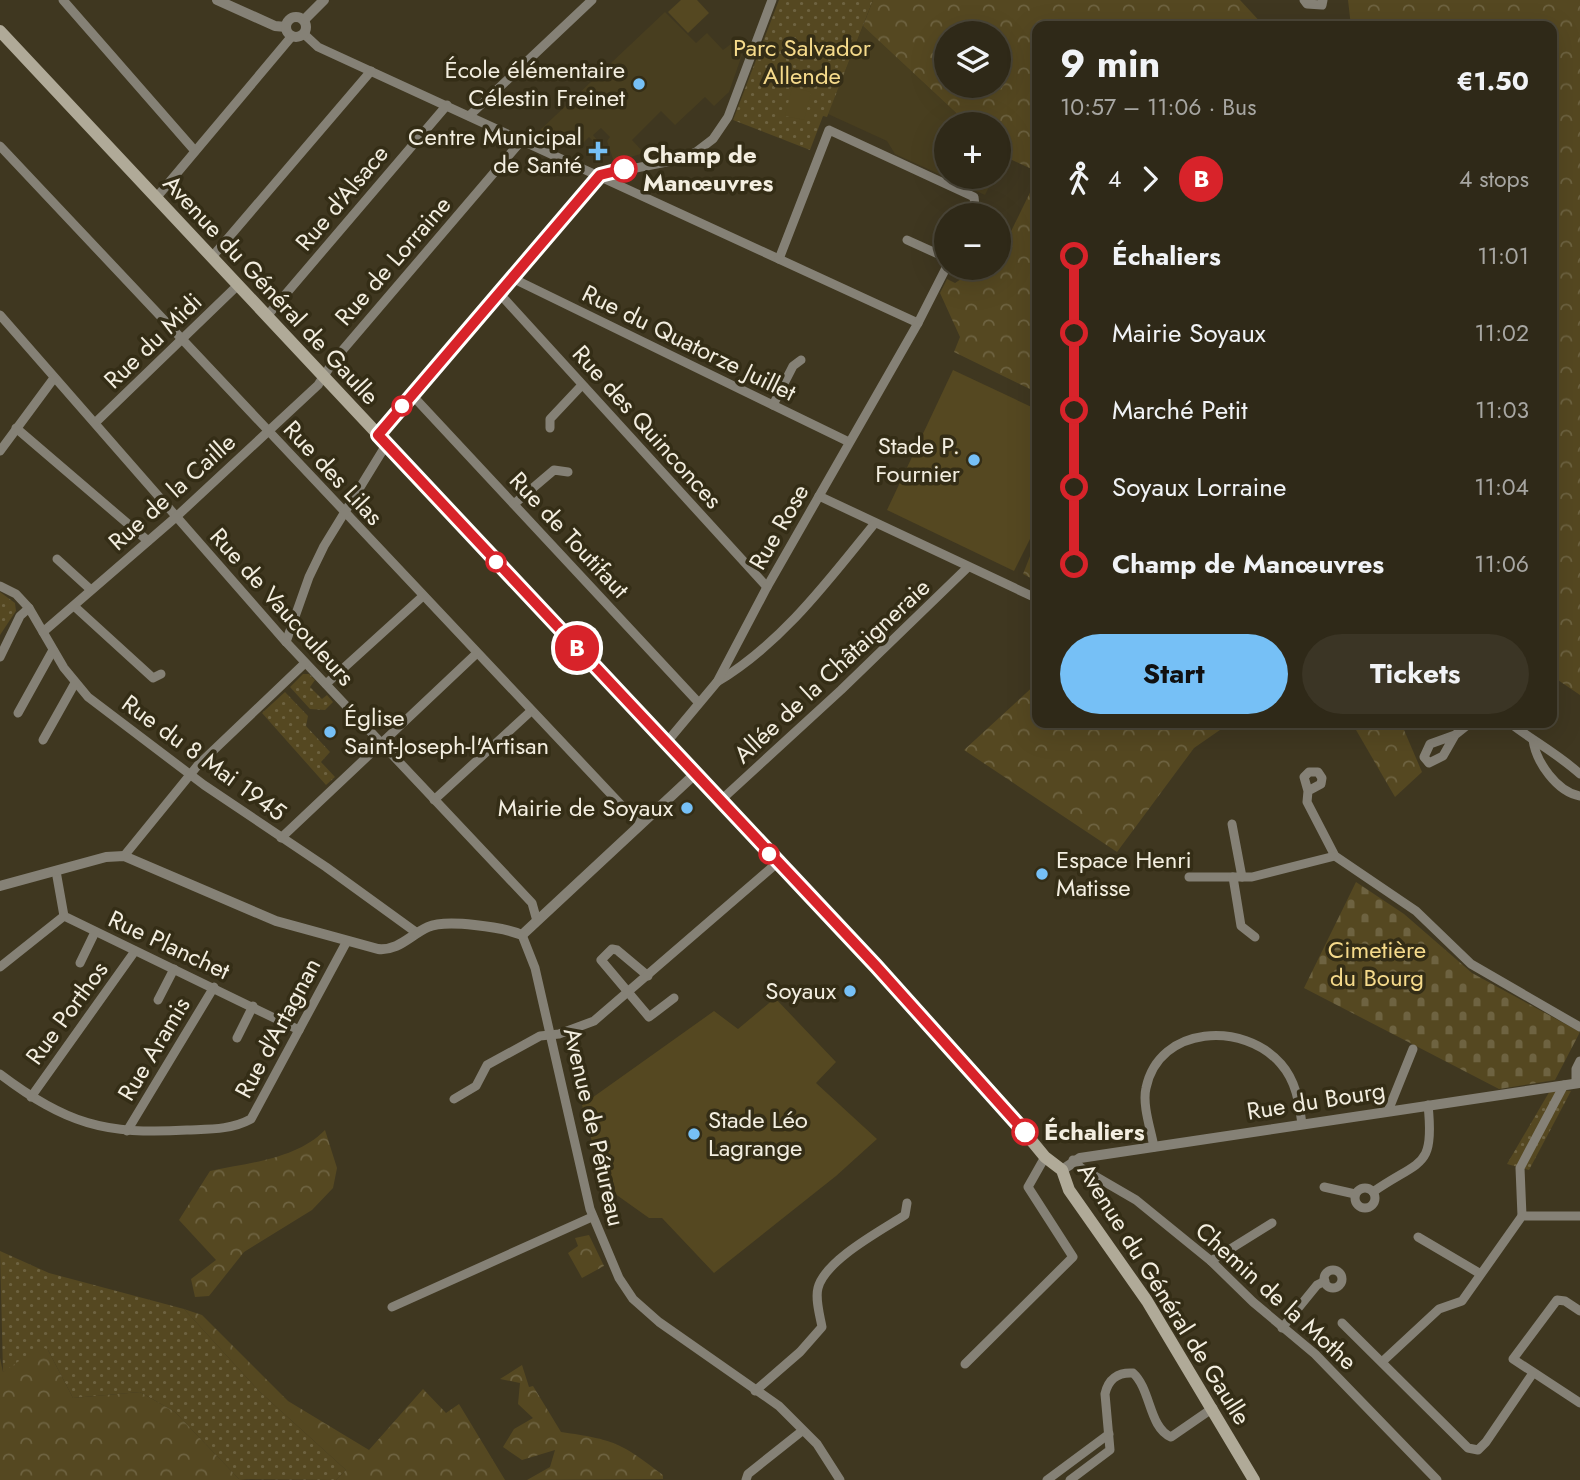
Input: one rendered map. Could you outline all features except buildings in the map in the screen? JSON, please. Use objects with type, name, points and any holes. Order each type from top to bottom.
[{"type":"main road","name":"Avenue du Général de Gaulle","points":[[1,36],[212,257],[778,863],[993,1094],[1045,1157],[1062,1170],[1069,1190],[1113,1248],[1213,1408],[1254,1480]]},
{"type":"street","points":[[63,0],[195,151]]},
{"type":"street","points":[[218,0],[275,26],[304,34],[318,47],[447,104],[918,323]]},
{"type":"street","points":[[304,20],[324,0]]},
{"type":"street","points":[[469,116],[592,0]]},
{"type":"street","points":[[286,642],[309,577],[382,440],[412,395],[600,175],[677,160],[707,145],[728,117],[772,0]]},
{"type":"street","points":[[1304,0],[1307,4],[1322,5],[1323,0]]},
{"type":"street","points":[[156,198],[289,31],[294,17],[304,20]]},
{"type":"street","points":[[304,20],[304,34]]},
{"type":"street","points":[[212,257],[371,71]]},
{"type":"street","name":"Rue d'Alsace","points":[[267,316],[447,104]]},
{"type":"street","points":[[779,259],[829,130],[976,201],[975,203]]},
{"type":"street","name":"Rue de Lorraine","points":[[323,377],[522,140]]},
{"type":"street","name":"Rue des Lilas","points":[[0,146],[640,825]]},
{"type":"street","points":[[906,240],[934,252]]},
{"type":"street","name":"Rue du Quatorze Juillet","points":[[512,278],[849,442]]},
{"type":"street","name":"Rue Rose","points":[[666,743],[717,682],[767,587],[940,280]]},
{"type":"street","name":"Rue du Midi","points":[[95,424],[238,285]]},
{"type":"street","name":"Rue des Quinconces","points":[[499,293],[767,587]]},
{"type":"street","name":"Rue de Vaucouleurs","points":[[0,316],[305,663],[532,903],[537,920]]},
{"type":"street","points":[[773,405],[793,366],[801,360]]},
{"type":"street","name":"Rue de la Caille","points":[[43,632],[176,517],[318,385],[323,377]]},
{"type":"street","points":[[0,451],[54,378]]},
{"type":"street","points":[[550,428],[550,419],[582,384]]},
{"type":"street","name":"Rue de Toutifaut","points":[[412,395],[698,702]]},
{"type":"street","points":[[16,428],[148,541]]},
{"type":"street","points":[[514,504],[554,470],[568,472]]},
{"type":"street","points":[[819,496],[1032,596]]},
{"type":"street","points":[[717,682],[747,664],[772,643],[875,523]]},
{"type":"street","points":[[57,559],[91,590]]},
{"type":"street","name":"Allée de la Châtaigneraie","points":[[720,801],[841,690],[968,567]]},
{"type":"street","name":"Rue du 8 Mai 1945","points":[[0,586],[16,594],[29,608],[53,650],[88,697],[135,735],[417,933]]},
{"type":"street","points":[[326,684],[423,596]]},
{"type":"street","points":[[74,606],[153,678],[161,674]]},
{"type":"street","points":[[0,657],[20,616],[29,608]]},
{"type":"street","points":[[18,713],[53,650]]},
{"type":"street","points":[[281,838],[477,653]]},
{"type":"street","points":[[124,856],[190,774],[305,663]]},
{"type":"street","points":[[43,740],[75,683]]},
{"type":"street","points":[[434,800],[531,711]]},
{"type":"street","points":[[1455,735],[1464,728]]},
{"type":"street","points":[[1517,728],[1558,754],[1580,774]]},
{"type":"street","points":[[1533,740],[1535,755],[1556,783],[1580,796]]},
{"type":"street","points":[[0,887],[106,857],[124,856],[243,909],[347,941],[391,949],[417,933],[439,924],[508,929],[522,935],[695,774]]},
{"type":"street","points":[[1308,791],[1307,802],[1335,856],[1416,911],[1471,964],[1580,1027]]},
{"type":"street","points":[[1232,824],[1241,926],[1255,937]]},
{"type":"street","points":[[1189,877],[1237,877],[1335,856]]},
{"type":"street","points":[[454,1099],[476,1086],[487,1065],[540,1036],[552,1035],[594,1021],[778,863]]},
{"type":"street","points":[[0,967],[64,916],[57,871]]},
{"type":"street","name":"Rue Planchet","points":[[64,916],[299,1030]]},
{"type":"street","points":[[80,963],[95,932]]},
{"type":"street","name":"Avenue de Pétureau","points":[[522,935],[536,968],[592,1217],[610,1260],[633,1299],[673,1333],[779,1406],[817,1444],[840,1480]]},
{"type":"street","name":"Rue d'Artagnan","points":[[0,1074],[55,1112],[127,1131],[234,1127],[251,1119],[347,941]]},
{"type":"street","points":[[648,976],[612,949],[601,960],[649,1017],[674,998]]},
{"type":"street","name":"Rue Porthos","points":[[31,1097],[135,951]]},
{"type":"street","points":[[158,1000],[174,969]]},
{"type":"street","name":"Rue Aramis","points":[[127,1131],[214,987]]},
{"type":"street","points":[[237,1038],[253,1006]]},
{"type":"street","points":[[1154,1147],[1145,1091],[1151,1071],[1162,1056],[1177,1045],[1208,1034],[1232,1036],[1251,1043],[1281,1063],[1293,1081],[1302,1124]]},
{"type":"street","points":[[1388,1111],[1413,1049]]},
{"type":"street","points":[[1578,1083],[1576,1069],[1580,1061]]},
{"type":"street","name":"Rue du Bourg","points":[[1073,1160],[1578,1083]]},
{"type":"street","points":[[1383,1362],[1439,1309],[1462,1301],[1479,1273],[1522,1216],[1520,1168],[1564,1085]]},
{"type":"street","points":[[1373,1192],[1420,1164],[1427,1156],[1431,1136],[1428,1105]]},
{"type":"street","points":[[965,1364],[1073,1256],[1028,1187],[1045,1157]]},
{"type":"street","points":[[1062,1170],[1073,1160]]},
{"type":"street","name":"Chemin de la Mothe","points":[[1073,1160],[1081,1168],[1136,1200],[1211,1261],[1282,1328],[1315,1354],[1437,1480]]},
{"type":"street","points":[[1324,1187],[1355,1194],[1365,1188],[1373,1192]]},
{"type":"street","points":[[1355,1194],[1357,1204],[1366,1208],[1374,1202],[1373,1192]]},
{"type":"street","points":[[755,1391],[800,1352],[822,1327],[818,1289],[828,1272],[868,1236],[905,1215],[907,1203]]},
{"type":"street","points":[[1522,1216],[1580,1216]]},
{"type":"street","points":[[392,1307],[592,1217]]},
{"type":"street","points":[[1211,1261],[1272,1223]]},
{"type":"street","points":[[1418,1237],[1479,1273]]},
{"type":"street","points":[[1282,1328],[1317,1285],[1325,1281]]},
{"type":"street","points":[[1580,1311],[1560,1300],[1553,1303],[1513,1359],[1580,1403]]},
{"type":"street","points":[[1342,1323],[1468,1448],[1478,1450],[1533,1373]]},
{"type":"street","points":[[1070,1480],[1110,1450],[1107,1385],[1115,1376],[1133,1373],[1142,1381],[1166,1436],[1177,1435],[1213,1408]]},
{"type":"street","points":[[747,1480],[748,1474],[802,1431]]},
{"type":"street","points":[[1047,1480],[1109,1434]]},
{"type":"shaded area","points":[[665,12],[696,43],[707,33],[723,50],[731,44],[742,55],[729,92],[714,106],[705,97],[675,125],[661,111],[632,140],[644,153],[614,162],[607,141],[610,137],[601,128],[593,135],[597,140],[595,143],[589,137],[578,148],[538,132]]},
{"type":"shaded area","points":[[863,26],[934,92],[934,98],[940,98],[955,112],[934,112],[934,172],[895,154],[887,141],[828,114]]},
{"type":"shaded area","points":[[972,189],[988,189],[985,195]]},
{"type":"green space","points":[[681,0],[697,0],[709,13],[688,33],[668,12]]},
{"type":"green space","name":"Parc Salvador Allende","points":[[779,0],[873,0],[827,117],[823,116],[810,150],[733,120]]},
{"type":"green space","points":[[873,0],[1240,0],[1259,21],[1032,21],[1032,169],[1011,160],[1011,112],[955,112],[940,98],[1011,98],[1011,21],[934,21],[934,92],[863,26]]},
{"type":"green space","points":[[1348,0],[1580,0],[1580,695],[1557,679],[1557,21],[1350,21]]},
{"type":"green space","points":[[792,88],[811,92],[804,120],[785,116]]},
{"type":"green space","points":[[1032,188],[1032,390],[954,352],[960,337],[940,293],[946,280],[955,283],[960,280],[1011,280],[1011,231]]},
{"type":"green space","name":"Stade P. Fournier","points":[[953,370],[1032,407],[1032,535],[1014,571],[887,510]]},
{"type":"green space","points":[[1032,551],[1032,579],[1023,574]]},
{"type":"green space","points":[[0,592],[15,603],[16,611],[0,635]]},
{"type":"green space","points":[[303,674],[309,674],[315,680],[310,687],[322,699],[327,695],[333,702],[325,710],[310,709],[290,687]]},
{"type":"green space","points":[[1032,688],[1032,728],[1223,728],[1194,748],[1117,852],[964,750]]},
{"type":"green space","points":[[285,692],[308,716],[306,726],[330,752],[321,762],[335,777],[326,785],[262,713]]},
{"type":"green space","points":[[1355,728],[1403,728],[1422,772],[1395,797]]},
{"type":"green space","name":"Cimetière du Bourg","points":[[1356,882],[1404,914],[1472,973],[1580,1032],[1555,1080],[1499,1089],[1304,988]]},
{"type":"green space","points":[[775,998],[836,1062],[816,1083],[877,1139],[836,1176],[714,1273],[662,1218],[649,1218],[604,1186],[582,1105],[714,1011],[738,1029]]},
{"type":"green space","points":[[1551,1089],[1571,1091],[1529,1170],[1507,1164]]},
{"type":"green space","points":[[325,1130],[337,1168],[333,1188],[312,1210],[244,1252],[209,1296],[195,1297],[191,1279],[216,1260],[179,1220],[210,1171],[286,1154],[314,1140]]},
{"type":"green space","points":[[589,1235],[604,1266],[582,1278],[568,1253],[578,1246],[575,1238]]},
{"type":"green space","points":[[0,1251],[49,1273],[184,1309],[260,1392],[346,1470],[336,1480],[239,1479],[175,1412],[140,1392],[73,1398],[48,1350],[3,1372]]},
{"type":"green space","points":[[184,1309],[202,1315],[288,1401],[369,1450],[423,1389],[446,1413],[459,1404],[505,1480],[336,1480],[346,1470],[260,1392]]},
{"type":"green space","points":[[41,1346],[48,1350],[73,1398],[140,1392],[175,1412],[239,1479],[249,1480],[0,1480],[0,1358],[3,1372]]},
{"type":"green space","points":[[522,1365],[529,1387],[533,1386],[561,1432],[594,1437],[616,1444],[663,1475],[663,1479],[527,1480],[550,1467],[555,1450],[522,1460],[503,1447],[514,1429],[533,1418],[518,1404],[520,1383],[500,1379]]},
{"type":"bus line","name":"B","points":[[624,169],[600,175],[378,435],[876,966],[1025,1132]]},
{"type":"place","name":"École élémentaire Célestin Freinet","points":[[639,84]]},
{"type":"place","name":"Centre Municipal de Santé","points":[[598,151]]},
{"type":"place","name":"Champ de Manœuvres","points":[[624,169]]},
{"type":"place","name":"Stade P. Fournier","points":[[974,460]]},
{"type":"place","name":"Église Saint-Joseph-l'Artisan","points":[[330,732]]},
{"type":"place","name":"Mairie de Soyaux","points":[[687,808]]},
{"type":"place","name":"Espace Henri Matisse","points":[[1042,874]]},
{"type":"place","name":"Soyaux","points":[[850,991]]},
{"type":"place","name":"Échaliers","points":[[1025,1132]]},
{"type":"place","name":"Stade Léo Lagrange","points":[[694,1134]]}]
